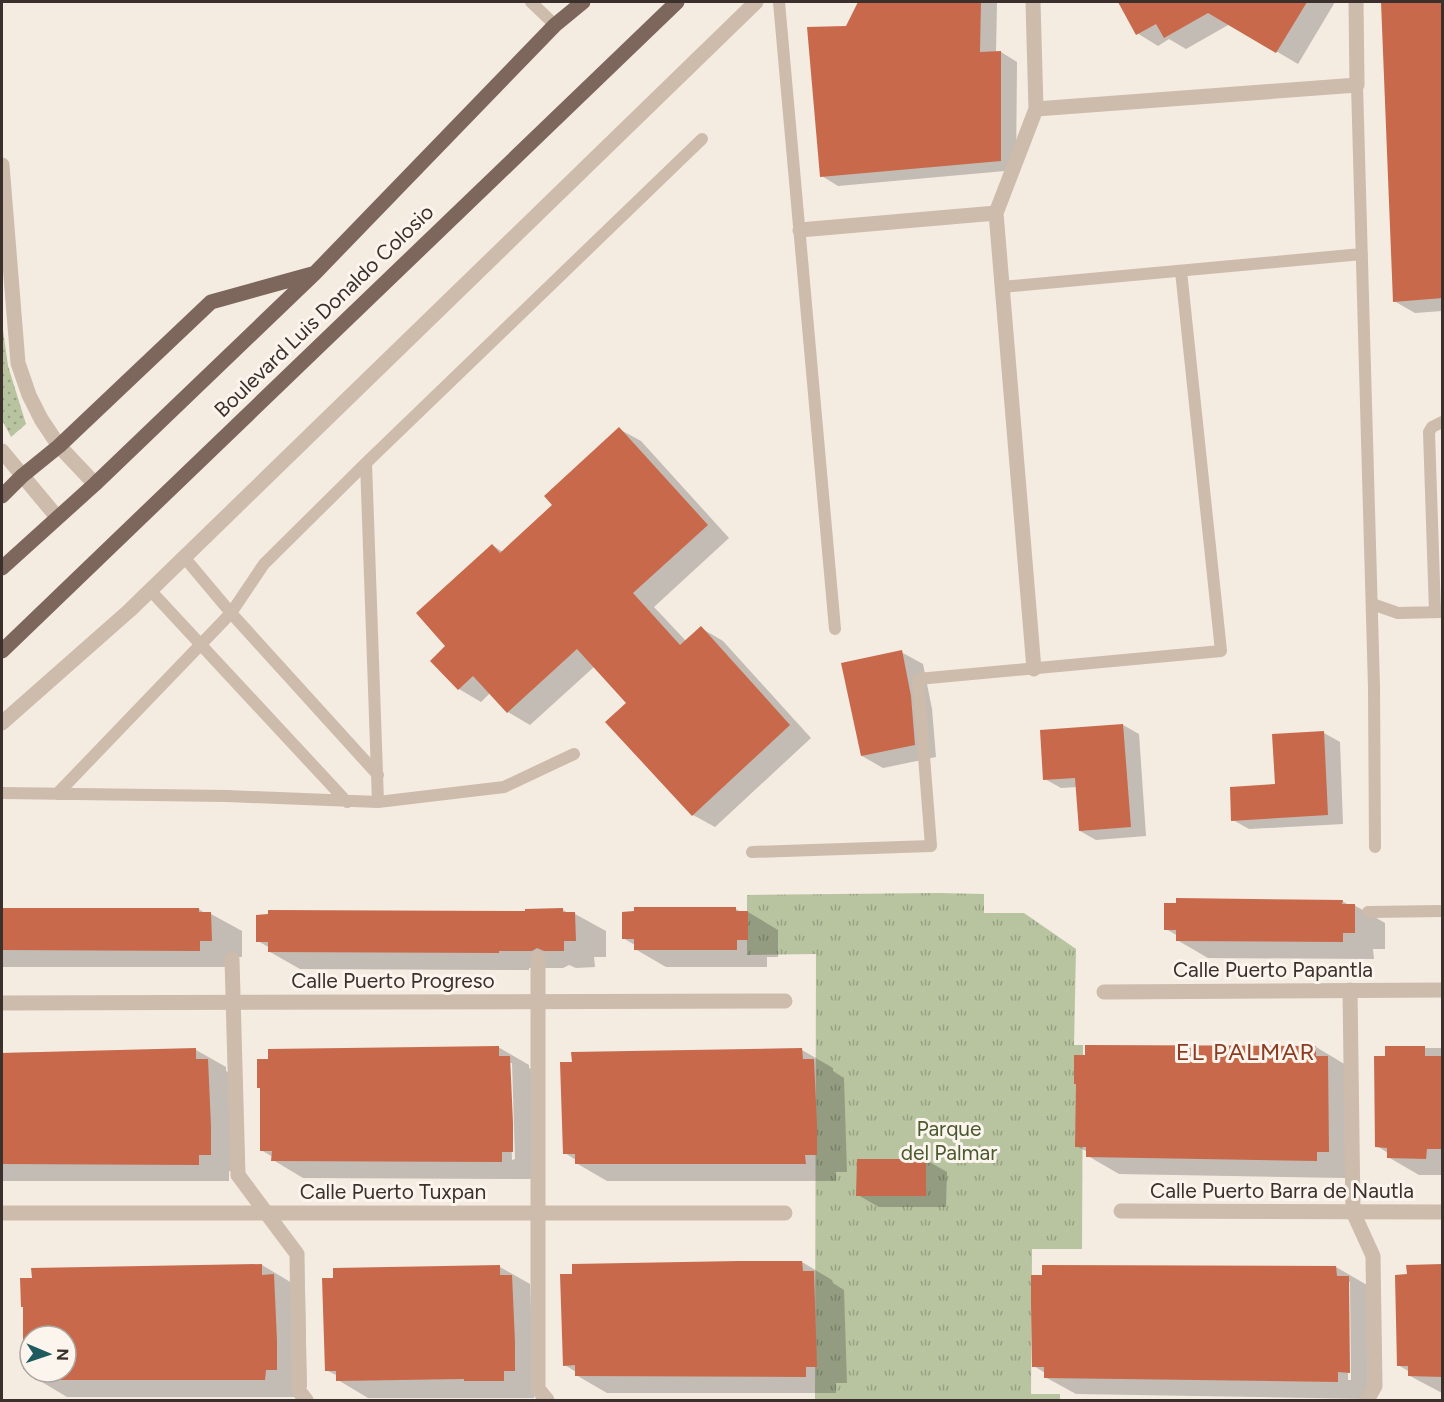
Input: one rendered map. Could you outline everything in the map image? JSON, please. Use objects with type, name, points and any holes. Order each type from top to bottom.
[{"type":"main road","name":"Boulevard Luis Donaldo Colosio","points":[[2,568],[95,484],[315,273],[555,25],[583,2]]},
{"type":"main road","name":"Boulevard Luis Donaldo Colosio","points":[[2,651],[677,2]]},
{"type":"main road","points":[[4,492],[59,446],[211,302],[315,273]]},
{"type":"street","points":[[2,723],[150,590],[756,2]]},
{"type":"street","points":[[1034,2],[1036,109],[996,213],[1034,669]]},
{"type":"street","points":[[1036,109],[1357,85],[1356,2]]},
{"type":"street","points":[[2,165],[18,363],[29,395],[41,419],[59,446],[95,484]]},
{"type":"street","points":[[800,230],[996,213]]},
{"type":"street","points":[[2,451],[57,517]]},
{"type":"street","points":[[538,958],[538,1389],[547,1401]]},
{"type":"street","points":[[232,959],[238,1175],[297,1254],[299,1391],[306,1401]]},
{"type":"street","points":[[1350,990],[1353,1212],[1373,1256],[1375,1386],[1367,1401]]},
{"type":"street","name":"Calle Puerto Papantla","points":[[1104,992],[1443,990]]},
{"type":"street","name":"Calle Puerto Progreso","points":[[2,1002],[785,1001]]},
{"type":"street","name":"Calle Puerto Barra de Nautla","points":[[1121,1211],[1443,1212]]},
{"type":"street","name":"Calle Puerto Tuxpan","points":[[2,1213],[785,1213]]},
{"type":"lane","points":[[531,2],[555,25]]},
{"type":"lane","points":[[779,2],[835,629]]},
{"type":"lane","points":[[1357,85],[1372,604],[1375,847]]},
{"type":"lane","points":[[57,794],[231,613],[264,564],[702,139]]},
{"type":"lane","points":[[1002,287],[1362,254]]},
{"type":"lane","points":[[752,852],[931,846],[918,679],[1221,651],[1181,271]]},
{"type":"lane","points":[[1372,604],[1398,613],[1438,612],[1429,432],[1432,427],[1443,422]]},
{"type":"lane","points":[[366,463],[378,802]]},
{"type":"lane","points":[[184,557],[231,613],[378,775]]},
{"type":"lane","points":[[150,590],[347,802]]},
{"type":"lane","points":[[2,793],[227,796],[378,802],[504,787],[574,754]]},
{"type":"lane","points":[[1368,912],[1443,911]]},
{"type":"green space","points":[[2,322],[8,366],[26,424],[11,437],[2,420]]},
{"type":"green space","name":"Parque del Palmar","points":[[984,894],[984,913],[1024,913],[1076,949],[1074,1045],[1083,1045],[1082,1249],[1032,1249],[1031,1394],[1060,1394],[1060,1400],[815,1400],[816,954],[747,955],[747,895]]},
{"type":"building","points":[[858,2],[981,2],[980,52],[1001,51],[1001,161],[820,177],[807,27],[846,26]]},
{"type":"building","points":[[1118,2],[1307,2],[1276,53],[1208,13],[1164,38],[1156,24],[1136,35]]},
{"type":"building","points":[[1381,2],[1443,2],[1443,298],[1393,302]]},
{"type":"building","points":[[619,427],[708,525],[633,593],[680,645],[701,626],[790,725],[692,816],[605,722],[626,703],[577,649],[507,713],[473,676],[458,690],[430,661],[445,646],[416,613],[492,544],[500,553],[552,505],[544,496]]},
{"type":"building","points":[[902,650],[911,696],[915,745],[861,756],[841,663]]},
{"type":"building","points":[[1123,724],[1131,827],[1079,831],[1075,778],[1043,780],[1040,730]]},
{"type":"building","points":[[1324,731],[1328,815],[1231,821],[1230,787],[1275,784],[1272,734]]},
{"type":"building","points":[[1176,898],[1343,900],[1342,904],[1355,904],[1355,933],[1343,933],[1343,942],[1176,941],[1176,930],[1164,930],[1164,903],[1176,903]]},
{"type":"building","points":[[634,907],[736,907],[736,911],[748,911],[748,940],[737,940],[737,950],[634,950],[634,939],[622,939],[622,912],[634,911]]},
{"type":"building","points":[[2,908],[199,908],[199,912],[211,912],[212,941],[200,941],[200,951],[2,950]]},
{"type":"building","points":[[563,908],[563,912],[575,912],[576,941],[564,941],[564,951],[544,951],[537,948],[532,951],[499,951],[499,953],[268,952],[268,942],[256,942],[256,915],[268,914],[268,910],[525,911],[525,909]]},
{"type":"building","points":[[1085,1045],[1316,1046],[1316,1056],[1328,1056],[1329,1152],[1317,1152],[1317,1161],[1086,1157],[1086,1147],[1075,1147],[1076,1084],[1074,1084],[1074,1055],[1085,1055]]},
{"type":"building","points":[[499,1046],[499,1056],[510,1056],[513,1123],[513,1152],[502,1152],[502,1162],[271,1161],[272,1151],[260,1151],[260,1088],[257,1088],[257,1059],[268,1059],[268,1049]]},
{"type":"building","points":[[1385,1046],[1425,1046],[1425,1056],[1443,1056],[1443,1149],[1427,1149],[1426,1159],[1387,1158],[1387,1148],[1375,1147],[1374,1056],[1385,1056]]},
{"type":"building","points":[[196,1048],[196,1059],[208,1059],[211,1126],[211,1155],[199,1155],[199,1165],[2,1164],[2,1053]]},
{"type":"building","points":[[802,1048],[803,1059],[814,1059],[817,1126],[817,1155],[805,1155],[806,1164],[575,1164],[575,1154],[563,1154],[560,1062],[572,1062],[571,1052]]},
{"type":"building","points":[[857,1159],[926,1159],[926,1196],[856,1196]]},
{"type":"building","points":[[802,1261],[803,1271],[814,1271],[817,1367],[806,1367],[806,1377],[575,1376],[575,1365],[563,1366],[560,1274],[572,1274],[572,1264]]},
{"type":"building","points":[[262,1264],[262,1275],[274,1274],[277,1370],[266,1370],[265,1380],[78,1380],[78,1324],[23,1324],[20,1278],[32,1278],[31,1268]]},
{"type":"building","points":[[1443,1264],[1443,1377],[1408,1376],[1408,1366],[1397,1366],[1395,1275],[1407,1274],[1406,1265]]},
{"type":"building","points":[[500,1265],[500,1275],[512,1275],[515,1342],[515,1371],[504,1371],[504,1381],[464,1381],[464,1379],[336,1381],[336,1371],[325,1371],[322,1278],[333,1278],[333,1268]]},
{"type":"building","points":[[1042,1265],[1336,1266],[1337,1276],[1349,1276],[1350,1373],[1338,1372],[1338,1382],[1044,1378],[1044,1367],[1032,1367],[1031,1275],[1042,1275]]},
{"type":"district","name":"EL PALMAR","points":[[1246,1052]]}]
